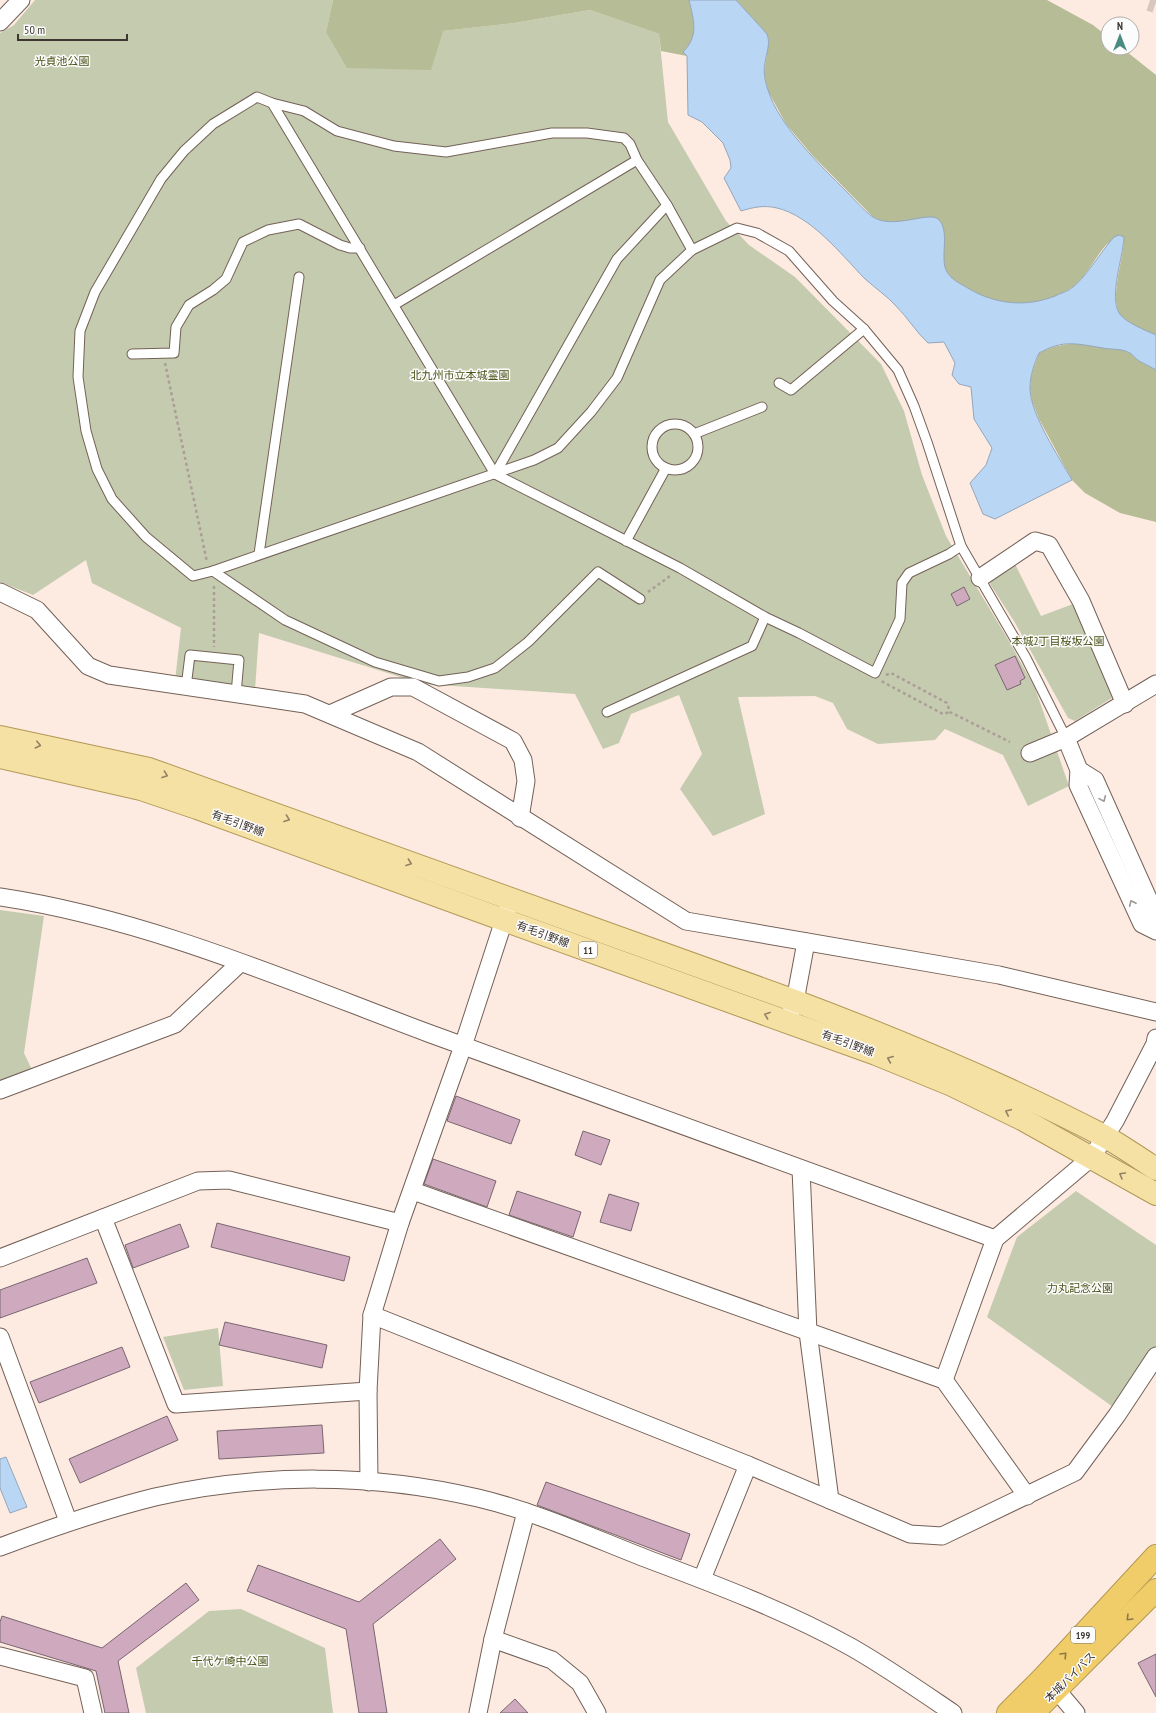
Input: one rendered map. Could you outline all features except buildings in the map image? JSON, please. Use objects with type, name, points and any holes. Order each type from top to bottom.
[{"type":"highway","name":"本城バイパス","points":[[1033,1713],[1051,1683],[1156,1556]]},
{"type":"highway","name":"本城バイパス","points":[[1008,1713],[1051,1683],[1156,1590]]},
{"type":"main road","name":"有毛引野線","points":[[0,737],[148,769],[795,1001],[884,1035],[956,1065],[1106,1137],[1156,1169]]},
{"type":"main road","name":"有毛引野線","points":[[0,757],[141,789],[876,1054],[952,1085],[1022,1118],[1156,1194]]},
{"type":"street","points":[[0,22],[22,0]]},
{"type":"street","points":[[980,578],[1035,541],[1049,545],[1081,601],[1125,704]]},
{"type":"street","points":[[0,592],[37,610],[88,666],[110,675],[305,704],[418,752],[520,818],[686,921],[999,975],[1156,1012]]},
{"type":"street","points":[[1030,753],[1066,738],[1125,704],[1156,684]]},
{"type":"street","points":[[330,714],[391,687],[413,687],[420,690],[513,741],[523,760],[526,781],[520,818]]},
{"type":"street","points":[[1066,738],[1079,770],[1078,785],[1142,924],[1156,932]]},
{"type":"street","points":[[1079,770],[1095,780],[1156,916]]},
{"type":"street","points":[[0,897],[30,902],[134,926],[240,963],[801,1170],[995,1239]]},
{"type":"street","points":[[369,1482],[368,1391],[372,1314],[400,1223],[413,1191],[463,1046],[511,899]]},
{"type":"street","points":[[788,1022],[795,1001],[806,942]]},
{"type":"street","points":[[0,1090],[175,1024],[240,963]]},
{"type":"street","points":[[944,1380],[995,1239],[1092,1157],[1106,1137],[1156,1042]]},
{"type":"street","points":[[801,1170],[808,1332],[830,1500]]},
{"type":"street","points":[[0,1258],[198,1181],[229,1180],[400,1223]]},
{"type":"street","points":[[413,1191],[944,1380],[1027,1496]]},
{"type":"street","points":[[103,1218],[176,1404],[368,1391]]},
{"type":"street","points":[[372,1314],[748,1465],[910,1534],[942,1536],[1075,1472],[1117,1415],[1156,1356]]},
{"type":"street","points":[[0,1337],[68,1521]]},
{"type":"street","points":[[702,1579],[748,1465]]},
{"type":"street","points":[[0,1548],[68,1521],[155,1497],[217,1486],[297,1479],[421,1486],[479,1499],[526,1512],[702,1579],[809,1625],[850,1646],[903,1678],[953,1713]]},
{"type":"street","points":[[478,1713],[493,1638],[526,1512]]},
{"type":"street","points":[[493,1638],[552,1660],[580,1683],[597,1713]]},
{"type":"street","points":[[0,1656],[85,1678],[93,1713]]},
{"type":"street","points":[[1051,1683],[1076,1713]]},
{"type":"lane","points":[[692,250],[630,144],[624,138],[587,133],[552,133],[446,152],[394,146],[337,131],[304,111],[272,103],[257,97],[213,124],[184,151],[161,179],[95,292],[80,331],[78,377],[86,431],[97,469],[112,499],[146,537],[193,576],[213,571],[495,474],[534,460],[558,448],[591,412],[617,378],[660,280],[692,250],[737,228],[757,233],[789,251],[833,301],[864,329],[898,370],[914,406],[961,546],[1026,658],[1066,738]]},
{"type":"lane","points":[[272,103],[495,474],[680,568],[764,617],[799,633],[875,673],[900,619],[902,583],[909,573],[949,554],[961,546]]},
{"type":"lane","points":[[394,305],[638,160]]},
{"type":"lane","points":[[495,474],[617,259],[667,205]]},
{"type":"lane","points":[[132,354],[163,357],[174,353],[176,327],[189,305],[213,290],[226,279],[243,242],[268,230],[299,224],[340,245],[360,248]]},
{"type":"lane","points":[[259,554],[299,277]]},
{"type":"lane","points":[[780,383],[791,390],[864,329]]},
{"type":"lane","points":[[694,434],[762,407]]},
{"type":"lane","points":[[673,424],[685,426],[694,434],[698,445],[696,457],[689,466],[677,470],[666,468],[656,460],[652,449],[654,437],[662,428],[673,424]]},
{"type":"lane","points":[[626,541],[666,468]]},
{"type":"lane","points":[[213,571],[285,620],[375,662],[439,681],[468,677],[495,668],[528,642],[598,572],[640,599]]},
{"type":"lane","points":[[607,712],[752,646],[764,617]]},
{"type":"lane","points":[[186,687],[190,655],[239,660],[236,694]]},
{"type":"path","points":[[163,357],[209,568],[213,571],[214,657]]},
{"type":"path","points":[[640,599],[680,568]]},
{"type":"path","points":[[950,712],[947,703],[891,673],[881,676],[883,682],[943,714],[950,712],[1010,742]]},
{"type":"green space","name":"北九州市立本城霊園","points":[[35,0],[333,0],[326,32],[443,31],[514,23],[590,10],[659,34],[668,122],[726,221],[749,245],[795,277],[881,364],[904,411],[922,475],[946,536],[1009,641],[1035,688],[1069,786],[1028,806],[1003,755],[945,729],[935,740],[878,744],[847,729],[833,703],[815,696],[738,697],[765,814],[713,836],[680,789],[702,754],[679,695],[631,714],[619,743],[603,749],[575,694],[423,684],[259,633],[255,690],[175,681],[181,628],[92,583],[86,560],[33,595],[0,582],[0,33],[14,25]]},
{"type":"green space","points":[[333,0],[689,0],[694,21],[694,28],[691,40],[683,52],[687,56],[661,51],[659,34],[590,10],[514,23],[443,31],[431,70],[347,68],[326,32]]},
{"type":"green space","points":[[736,0],[1047,0],[1093,25],[1100,31],[1100,56],[1132,56],[1156,75],[1156,335],[1131,323],[1119,313],[1116,296],[1124,237],[1119,235],[1107,244],[1074,286],[1055,296],[1042,300],[1029,303],[1002,302],[977,293],[954,280],[947,273],[945,267],[944,240],[910,221],[885,222],[873,217],[812,155],[786,124],[768,91],[764,73],[769,40],[767,34]]},
{"type":"green space","points":[[1083,343],[1104,348],[1119,348],[1130,353],[1139,361],[1156,370],[1156,522],[1120,513],[1085,493],[1072,480],[1039,419],[1032,401],[1030,389],[1031,376],[1039,353],[1060,345]]},
{"type":"green space","name":"本城2丁目桜坂公園","points":[[1015,564],[1041,616],[1073,604],[1111,690],[1112,698],[1075,721],[1068,718],[1014,621],[990,584],[992,579]]},
{"type":"green space","points":[[0,910],[44,916],[24,1053],[33,1072],[0,1085]]},
{"type":"green space","name":"力丸記念公園","points":[[1076,1191],[1156,1245],[1156,1350],[1113,1407],[987,1317],[1017,1237]]},
{"type":"green space","points":[[218,1328],[223,1386],[184,1390],[163,1337]]},
{"type":"green space","name":"千代ケ崎中公園","points":[[241,1609],[325,1648],[333,1713],[146,1713],[136,1668],[209,1611]]},
{"type":"water","points":[[689,0],[736,0],[767,34],[768,45],[764,70],[767,87],[773,104],[802,145],[866,212],[873,217],[890,222],[926,217],[938,219],[944,230],[944,260],[947,272],[955,281],[976,293],[998,300],[1021,303],[1044,300],[1055,296],[1069,290],[1087,273],[1114,237],[1119,235],[1124,237],[1117,276],[1115,296],[1116,305],[1119,313],[1126,320],[1156,335],[1156,370],[1123,350],[1106,349],[1078,344],[1063,344],[1039,353],[1030,384],[1031,398],[1040,422],[1072,480],[995,519],[983,514],[970,483],[986,465],[992,448],[974,419],[971,387],[959,384],[952,375],[955,363],[944,342],[928,343],[885,295],[864,278],[825,237],[802,219],[790,212],[772,207],[750,208],[741,211],[724,178],[731,168],[730,160],[723,143],[702,122],[688,115],[687,56],[683,52],[691,40],[694,28],[694,21]]},
{"type":"water","points":[[6,1457],[27,1507],[10,1513],[0,1488],[0,1459]]},
{"type":"tunnel","points":[[1150,0],[1156,2]]},
{"type":"park label","name":"光貞池公園","points":[[62,61]]}]
